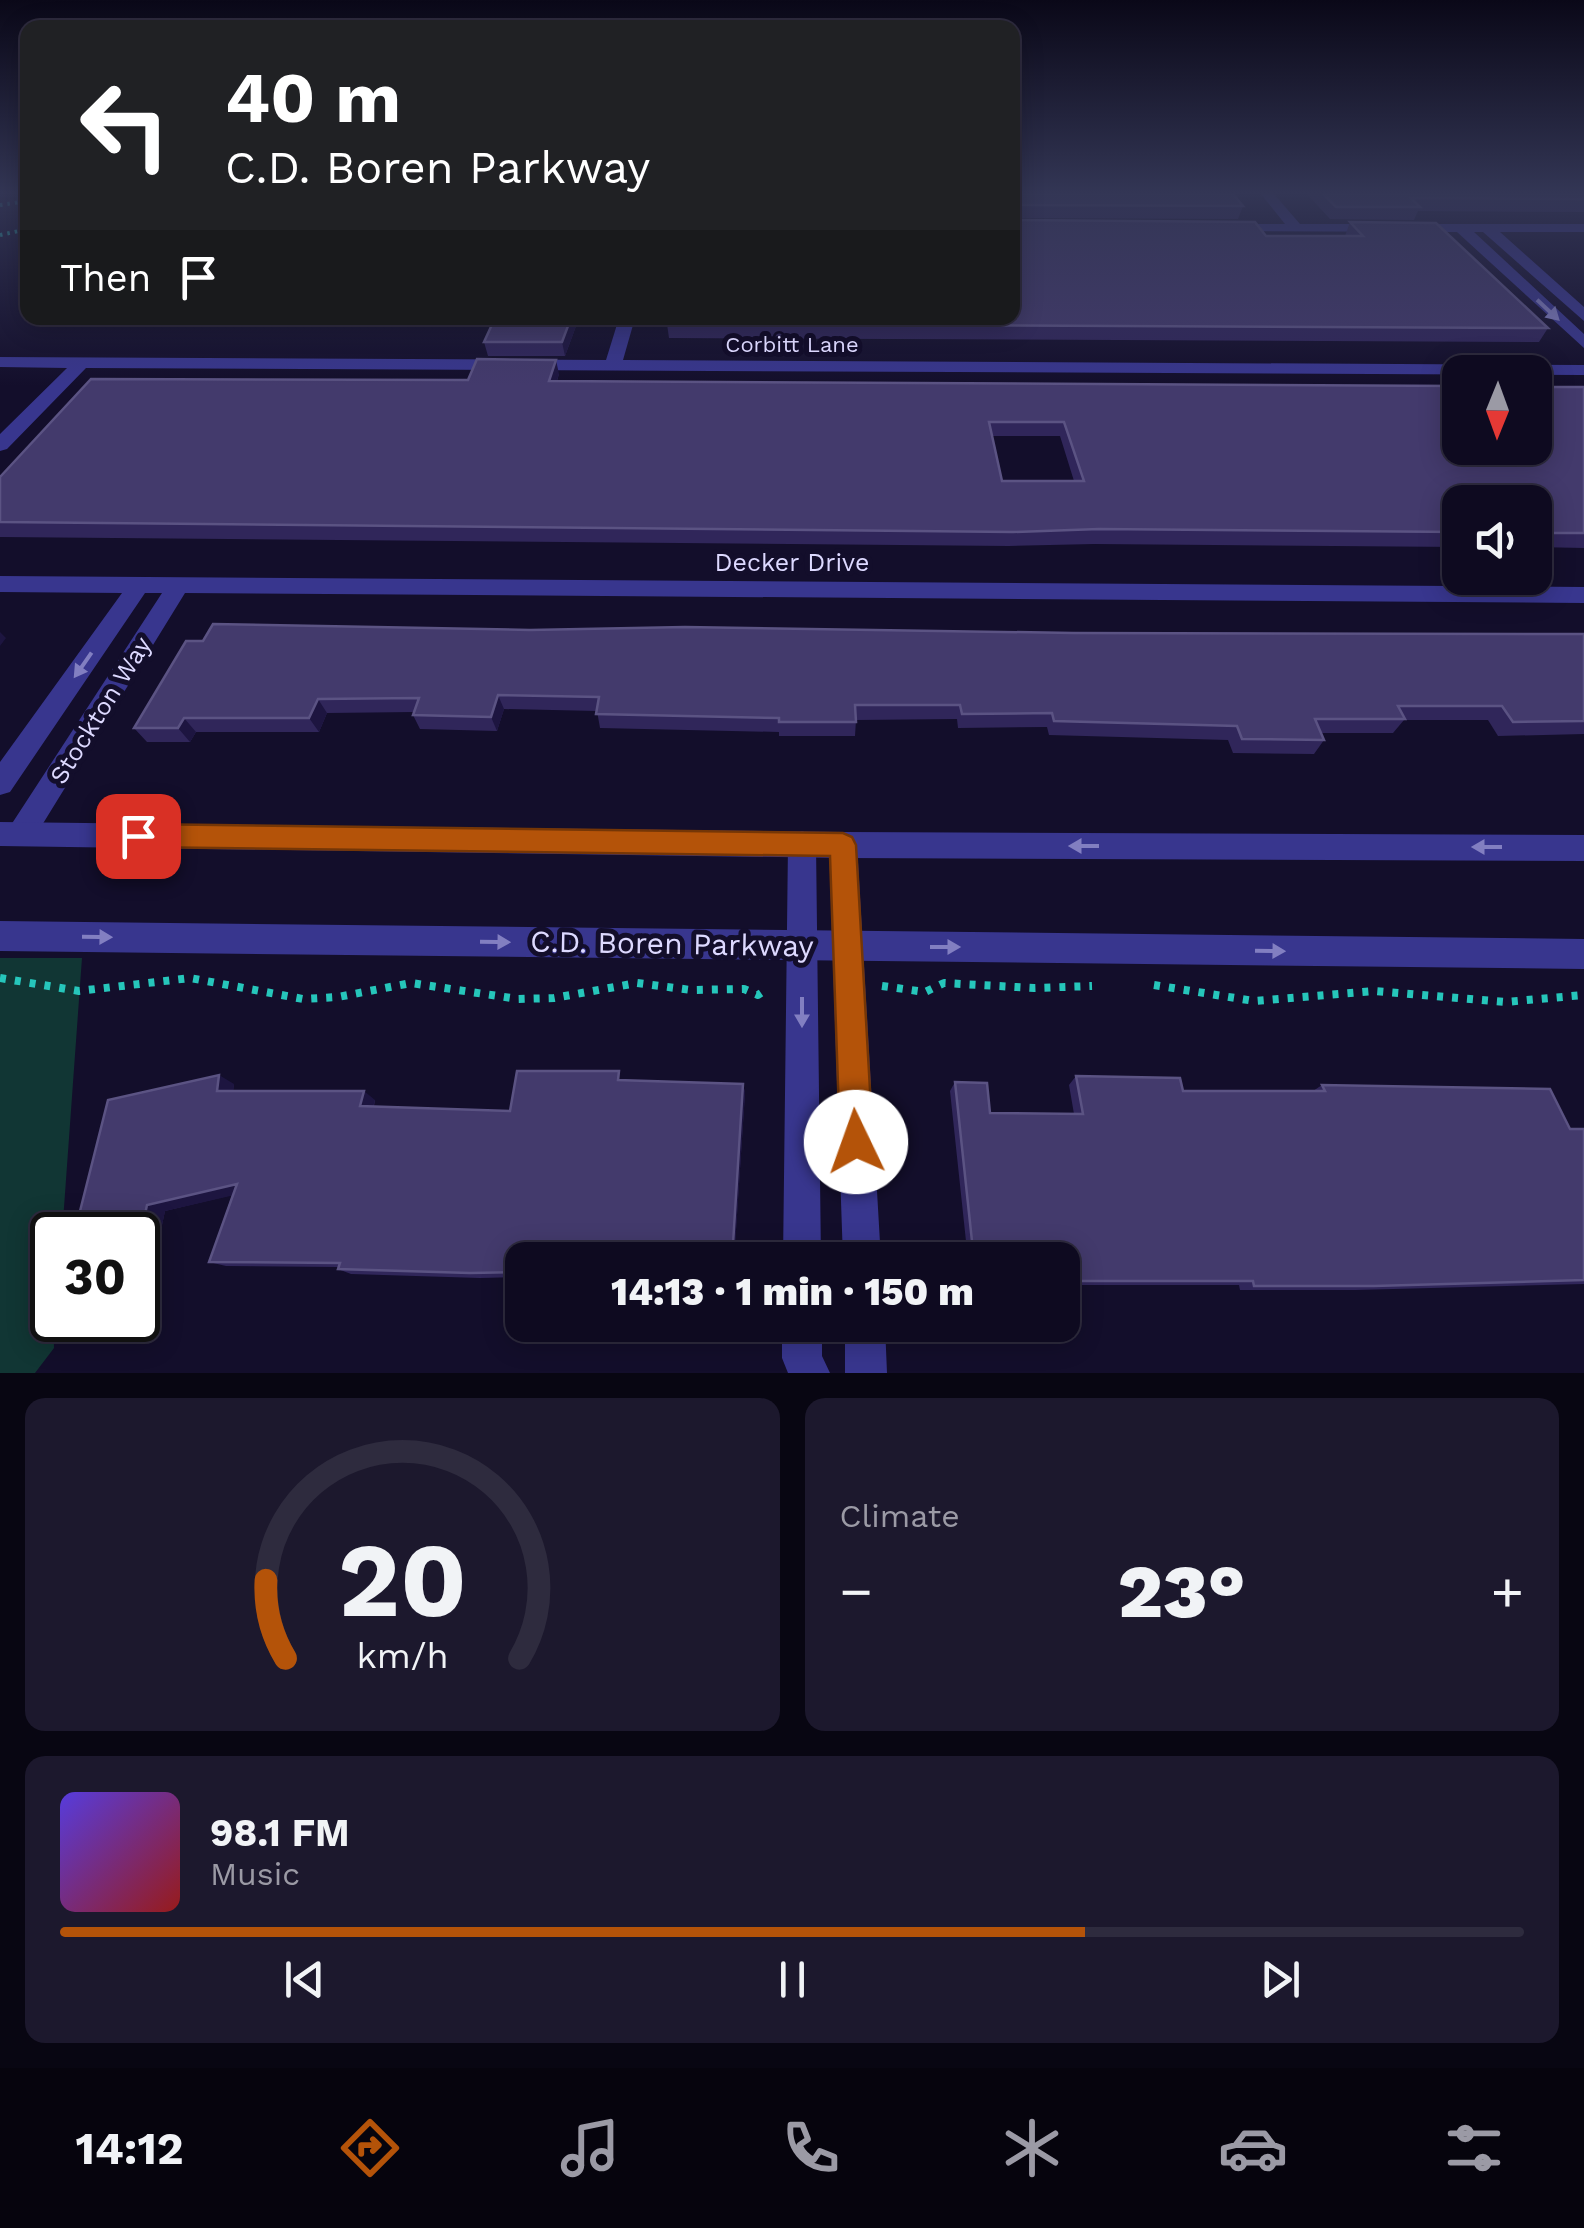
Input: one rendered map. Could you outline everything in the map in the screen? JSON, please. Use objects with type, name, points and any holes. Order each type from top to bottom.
[{"type":"street","points":[[1493,258],[1584,344]]},
{"type":"street","points":[[1520,258],[1584,316]]},
{"type":"street","points":[[613,365],[626,325]]},
{"type":"street","name":"Corbitt Lane","points":[[0,362],[1584,370]]},
{"type":"street","points":[[0,445],[81,363]]},
{"type":"street","name":"Decker Drive","points":[[0,584],[1584,595]]},
{"type":"street","name":"Stockton Way","points":[[0,784],[138,585]]},
{"type":"street","name":"Stockton Way","points":[[11,834],[179,585]]},
{"type":"street","points":[[11,834],[843,845],[1584,848]]},
{"type":"street","points":[[802,844],[802,1242]]},
{"type":"street","points":[[843,845],[861,1242]]},
{"type":"street","name":"C.D. Boren Parkway","points":[[0,936],[1584,954]]},
{"type":"street","points":[[802,1342],[802,1358],[809,1373]]},
{"type":"street","points":[[865,1342],[866,1373]]},
{"type":"green space","points":[[0,958],[82,958],[64,1212],[30,1212],[30,1342],[54,1342],[54,1348],[35,1373],[0,1373]]},
{"type":"building","points":[[1020,258],[1473,258],[1548,328],[887,325],[1020,325]]},
{"type":"building","points":[[492,325],[568,325],[562,342],[484,342]]},
{"type":"building","points":[[477,359],[556,360],[549,381],[1442,386],[1442,465],[1552,465],[1552,387],[1584,387],[1584,533],[1552,533],[1552,485],[1442,485],[1442,532],[1013,532],[0,522],[0,477],[91,379],[468,380]],"holes":[[[989,422],[1064,422],[1084,481],[1002,481]]]},
{"type":"building","points":[[213,624],[530,630],[685,627],[1584,634],[1584,721],[1513,722],[1502,706],[1398,706],[1405,719],[1315,719],[1324,740],[1242,739],[1237,726],[1054,721],[1052,713],[962,714],[960,705],[855,705],[856,722],[779,722],[779,718],[596,714],[599,697],[498,695],[491,717],[413,715],[419,698],[318,699],[309,718],[184,718],[178,728],[134,728],[186,641],[203,641]]},
{"type":"building","points":[[517,1071],[619,1071],[618,1080],[743,1084],[733,1242],[505,1242],[505,1272],[338,1269],[340,1263],[209,1262],[237,1184],[147,1205],[146,1212],[80,1212],[108,1100],[219,1075],[217,1091],[364,1091],[360,1106],[510,1111]]},
{"type":"building","points":[[1076,1076],[1180,1078],[1183,1091],[1325,1091],[1322,1085],[1550,1089],[1570,1129],[1584,1129],[1584,1280],[1374,1286],[1080,1281],[1080,1242],[972,1242],[955,1082],[987,1083],[990,1113],[1083,1114]]},
{"type":"route","points":[[138,836],[843,845],[856,1142]]}]
